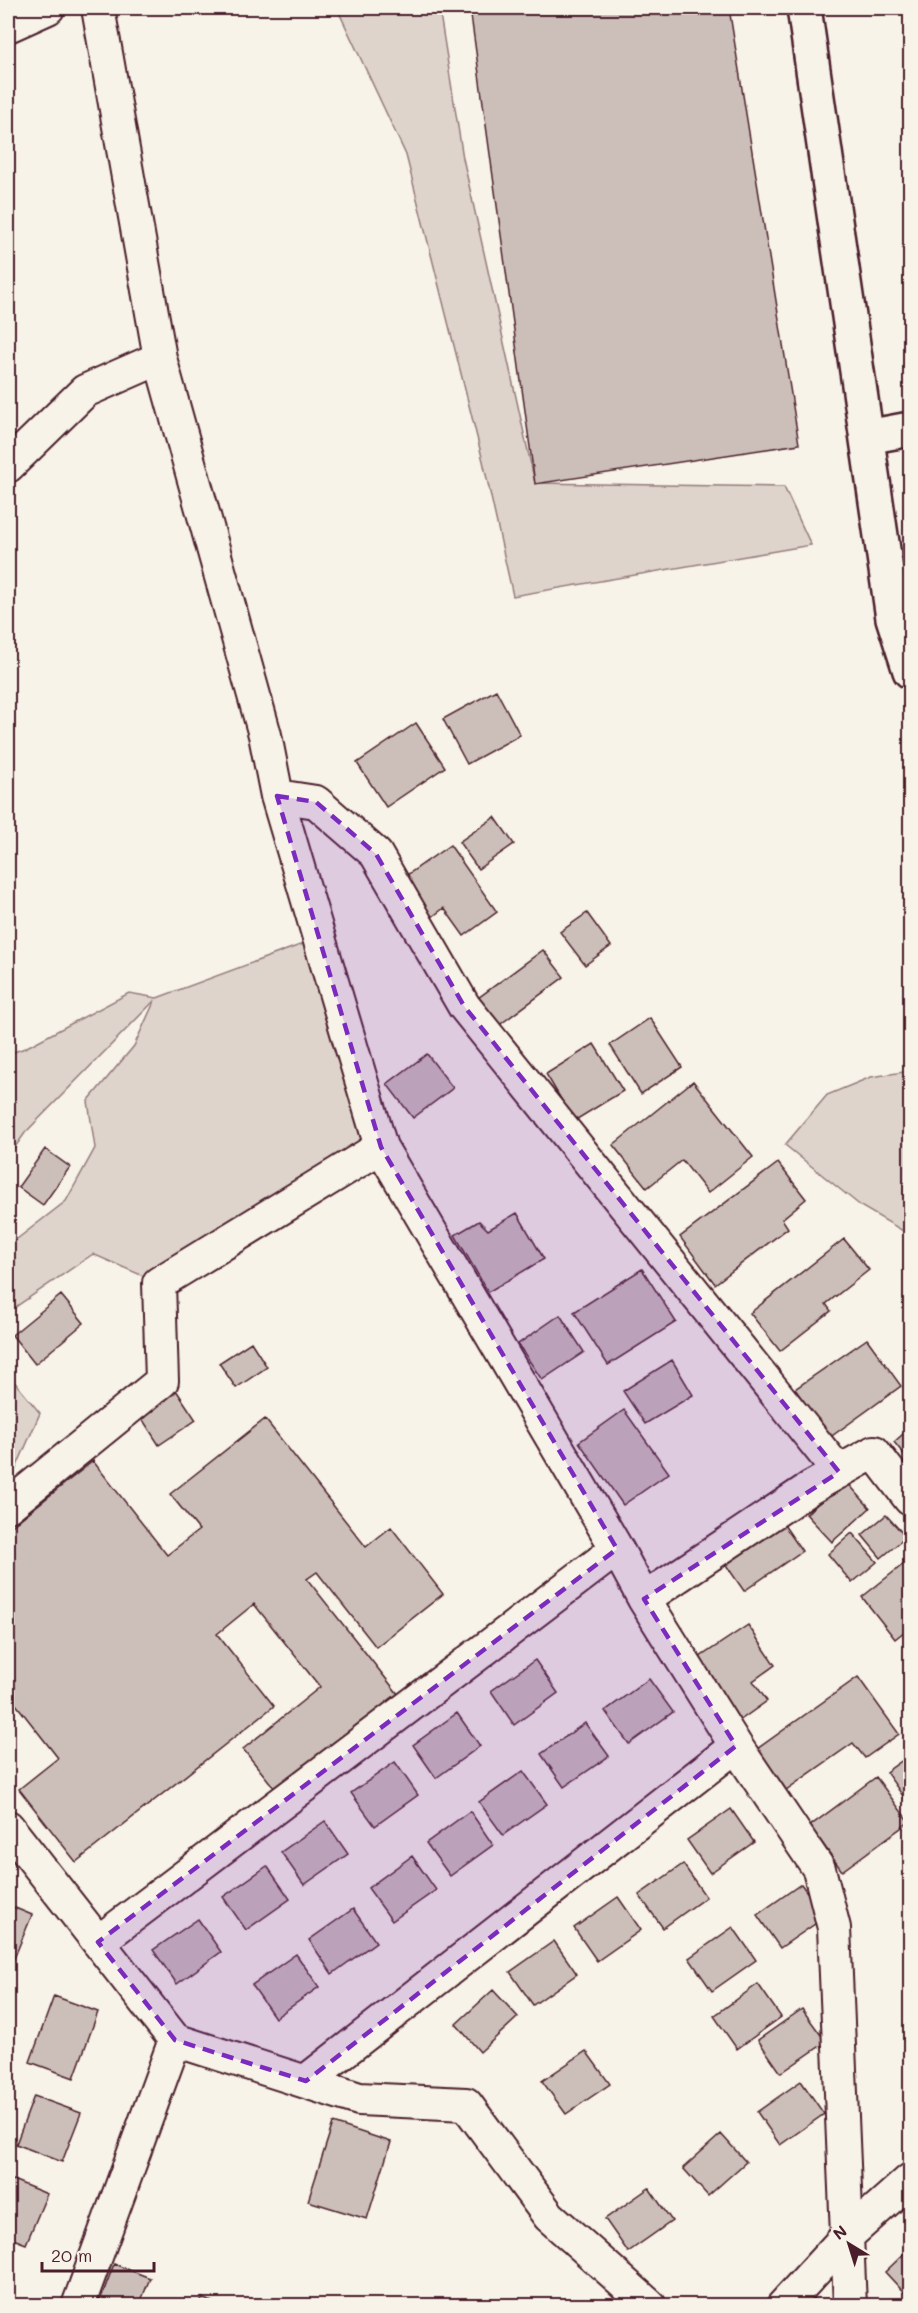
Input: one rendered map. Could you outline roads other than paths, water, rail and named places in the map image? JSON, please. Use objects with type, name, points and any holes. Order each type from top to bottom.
[{"type":"street","points":[[8,26],[48,8]]},
{"type":"street","points":[[98,8],[160,358],[265,735],[277,796],[381,1147],[618,1549],[644,1599],[736,1746],[819,1869],[834,1928],[850,2306]]},
{"type":"street","points":[[804,8],[893,618],[910,671]]},
{"type":"street","points":[[8,466],[85,391],[160,358]]},
{"type":"street","points":[[867,437],[910,429]]},
{"type":"street","points":[[277,796],[316,802],[376,854],[464,1006],[838,1472]]},
{"type":"street","points":[[11,1500],[162,1381],[159,1283],[381,1147]]},
{"type":"street","points":[[644,1599],[810,1488],[874,1452],[910,1499]]},
{"type":"street","points":[[98,1942],[618,1549]]},
{"type":"street","points":[[306,2081],[736,1746]]},
{"type":"street","points":[[8,1827],[175,2040],[359,2099],[466,2104],[549,2216],[650,2306]]},
{"type":"street","points":[[78,2306],[175,2040]]},
{"type":"street","points":[[783,2306],[846,2237],[910,2180]]}]
